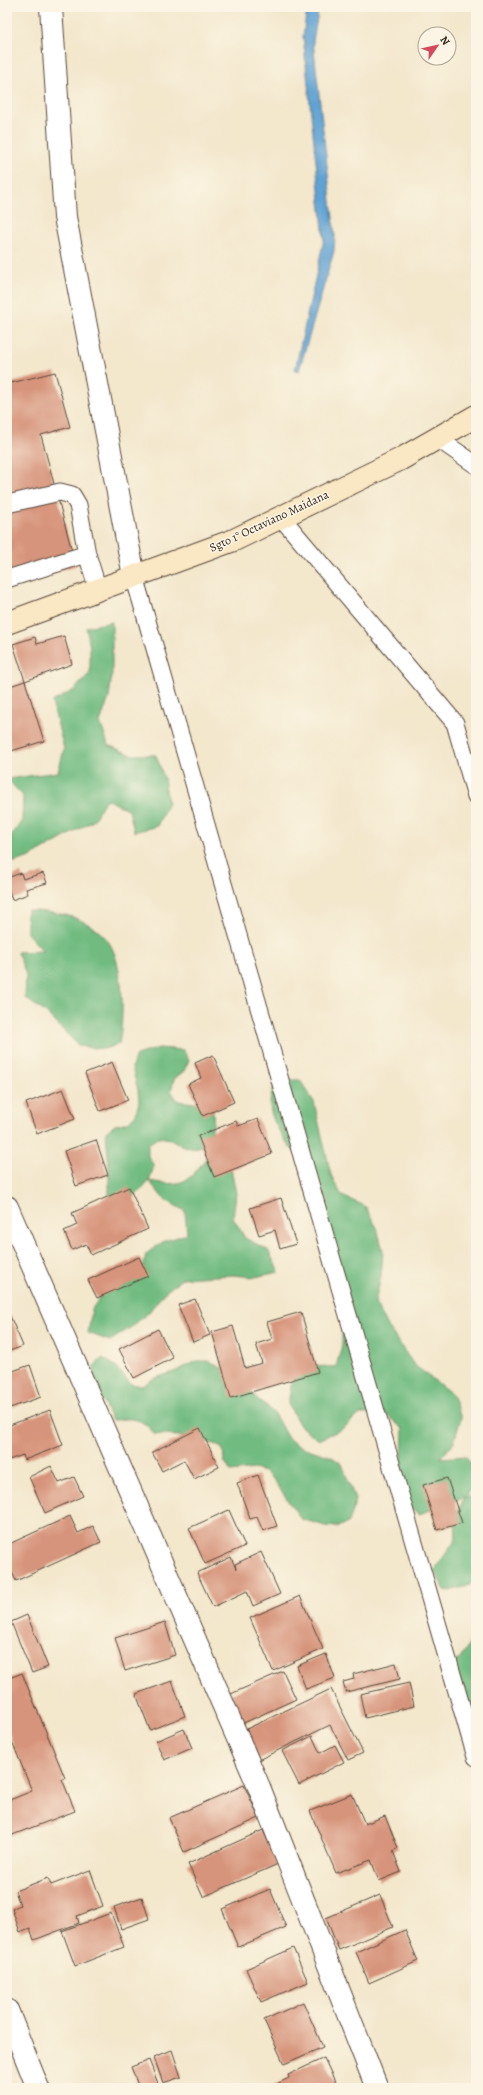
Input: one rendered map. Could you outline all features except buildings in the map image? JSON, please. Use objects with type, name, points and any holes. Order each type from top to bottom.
[{"type":"main road","name":"Sgto 1° Octaviano Maidana","points":[[7,623],[234,540],[401,459],[476,416]]},
{"type":"street","points":[[51,7],[64,217],[134,576]]},
{"type":"street","points":[[7,1206],[260,1787],[377,2088]]},
{"type":"street","points":[[7,2010],[38,2088]]},
{"type":"lane","points":[[436,438],[476,465]]},
{"type":"lane","points":[[7,504],[60,492],[72,495],[78,505],[87,554],[98,590]]},
{"type":"lane","points":[[281,517],[456,723],[476,796]]},
{"type":"lane","points":[[7,579],[87,554]]},
{"type":"lane","points":[[134,576],[476,1757]]},
{"type":"green space","points":[[112,622],[112,673],[109,698],[100,722],[108,745],[132,755],[156,755],[164,778],[168,803],[157,826],[134,832],[129,810],[106,799],[93,821],[30,857],[8,864],[9,840],[22,820],[23,796],[7,779],[58,772],[64,749],[52,702],[74,690],[90,673],[90,648],[86,627]]},
{"type":"green space","points":[[27,910],[57,913],[75,918],[86,923],[106,938],[116,958],[121,983],[122,1022],[119,1044],[104,1049],[79,1046],[45,1012],[25,998],[26,974],[17,952],[43,951],[27,933]]},
{"type":"green space","points":[[159,1048],[183,1050],[189,1060],[184,1071],[174,1079],[171,1091],[178,1101],[203,1104],[213,1112],[212,1130],[203,1146],[192,1148],[181,1145],[171,1139],[159,1137],[148,1144],[148,1156],[154,1166],[149,1181],[136,1195],[123,1198],[109,1197],[109,1167],[106,1132],[115,1125],[128,1122],[136,1114],[139,1102],[138,1090],[132,1067],[136,1055]]},
{"type":"green space","points":[[276,1080],[300,1080],[314,1102],[331,1175],[342,1196],[365,1206],[377,1228],[383,1251],[381,1277],[375,1302],[386,1324],[414,1365],[452,1394],[461,1418],[454,1442],[441,1458],[465,1456],[473,1468],[476,1476],[466,1497],[476,1498],[476,1577],[470,1585],[446,1592],[434,1571],[456,1539],[455,1517],[465,1497],[419,1514],[400,1501],[403,1429],[386,1414],[360,1414],[342,1429],[319,1440],[300,1426],[288,1404],[292,1381],[312,1366],[336,1367],[342,1345],[342,1320],[303,1162],[292,1150],[281,1134],[273,1118],[270,1099]]},
{"type":"green space","points":[[207,1157],[231,1168],[236,1193],[233,1218],[245,1238],[268,1250],[279,1272],[255,1277],[232,1275],[183,1278],[164,1293],[149,1312],[130,1328],[110,1341],[88,1333],[92,1309],[105,1289],[141,1277],[146,1254],[164,1241],[187,1234],[185,1211],[164,1199],[149,1181],[169,1184],[183,1181],[194,1173]]},
{"type":"green space","points":[[103,1358],[114,1365],[131,1384],[142,1386],[153,1379],[176,1371],[197,1361],[210,1361],[231,1374],[249,1389],[257,1399],[267,1406],[275,1415],[287,1437],[296,1445],[332,1457],[342,1464],[355,1499],[353,1511],[348,1523],[337,1527],[325,1526],[301,1519],[274,1480],[265,1472],[254,1469],[231,1472],[224,1461],[223,1449],[207,1441],[189,1437],[154,1434],[145,1424],[136,1420],[125,1419],[112,1421],[93,1379],[94,1366]]},
{"type":"green space","points":[[476,1634],[476,1767],[466,1718],[448,1676]]},
{"type":"water","points":[[307,7],[319,7],[313,41],[335,236],[334,251],[299,371],[295,370],[324,239],[303,36]]}]
